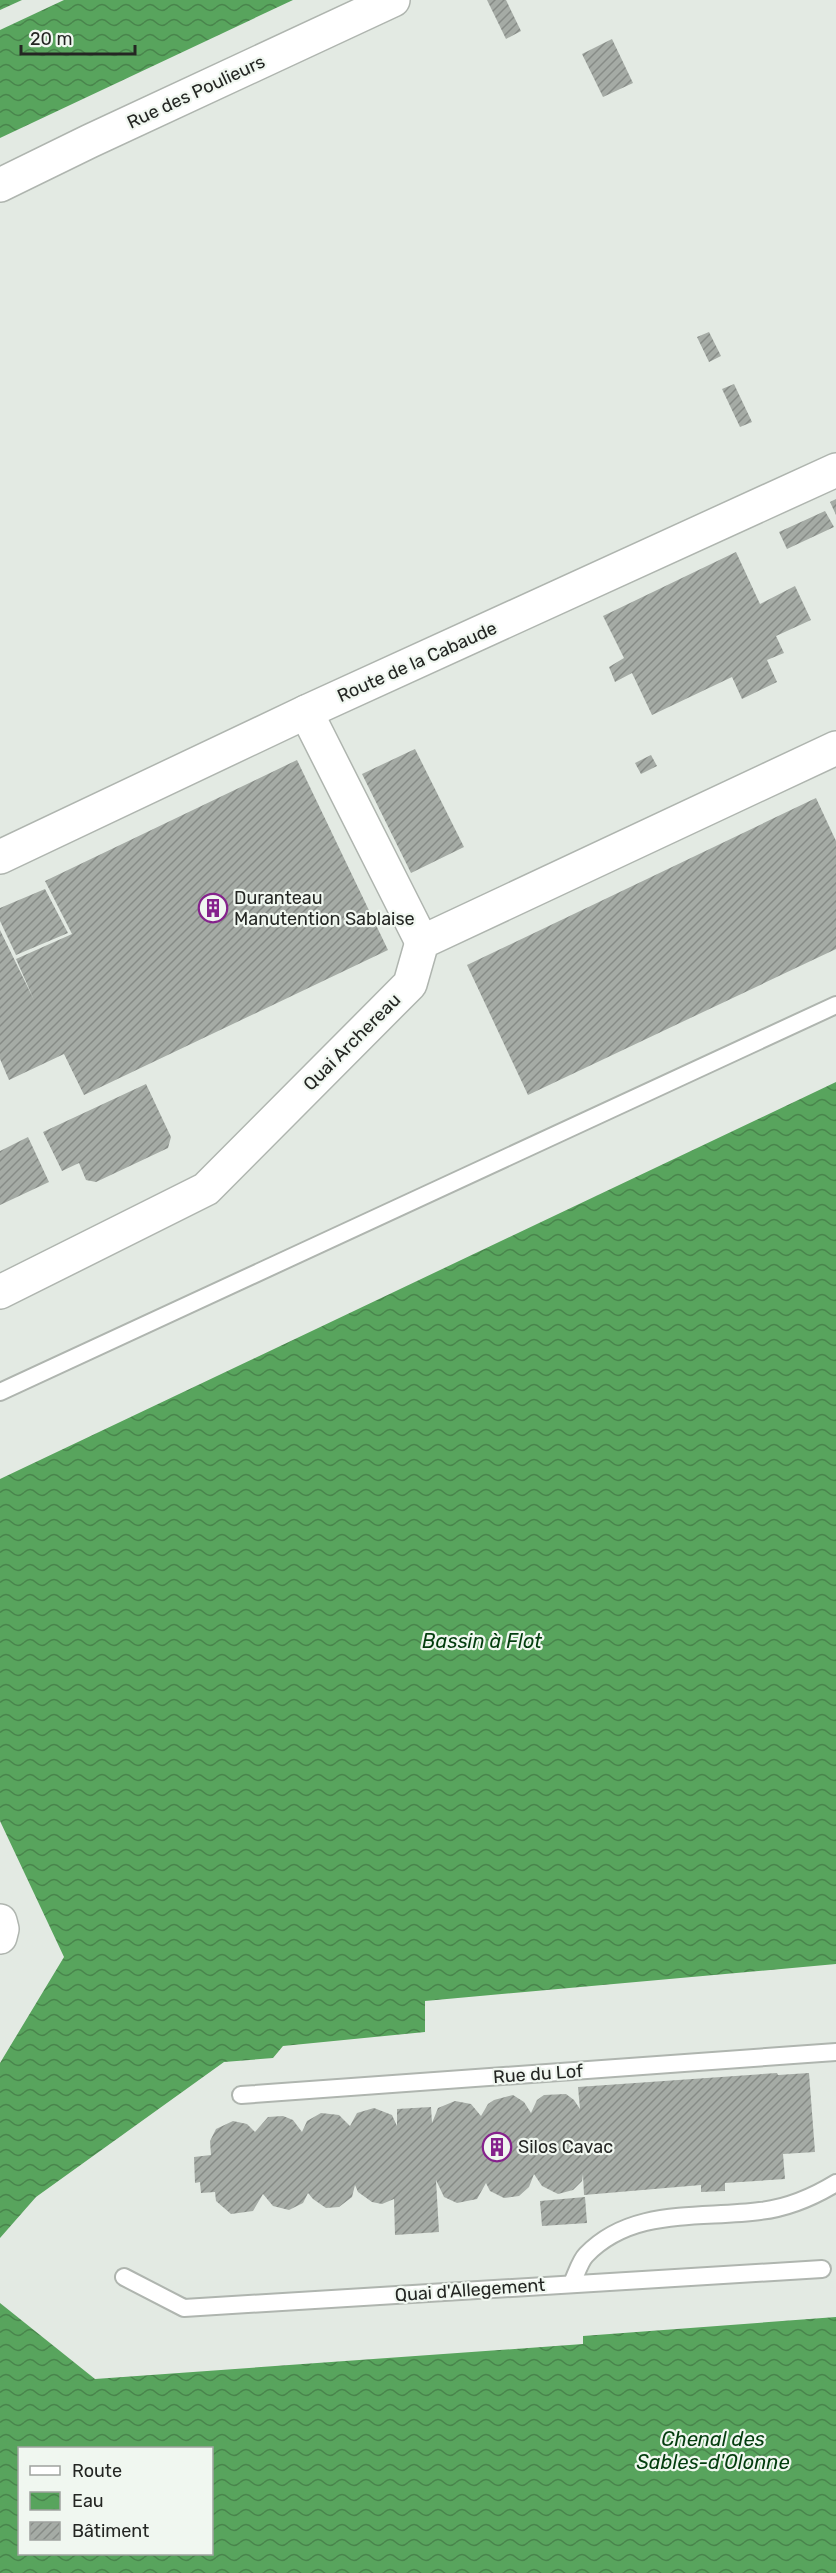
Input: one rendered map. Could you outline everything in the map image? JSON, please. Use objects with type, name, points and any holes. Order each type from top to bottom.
[{"type":"street","name":"Rue des Poulieurs","points":[[0,185],[393,0]]},
{"type":"street","name":"Route de la Cabaude","points":[[0,857],[306,712],[836,470]]},
{"type":"street","points":[[306,712],[422,942],[834,753]]},
{"type":"street","name":"Quai Archereau","points":[[0,1292],[206,1189],[410,984],[422,942]]},
{"type":"street","points":[[0,1921],[2,1929],[0,1937]]},
{"type":"lane","points":[[0,1392],[836,1005]]},
{"type":"lane","name":"Rue du Lof","points":[[241,2095],[836,2052]]},
{"type":"lane","points":[[572,2283],[585,2256],[617,2231],[651,2219],[761,2211],[812,2198],[836,2182]]},
{"type":"lane","name":"Quai d'Allegement","points":[[124,2277],[184,2308],[822,2269]]},
{"type":"water","points":[[0,0],[293,0],[0,138]]},
{"type":"water","name":"Bassin à Flot","points":[[836,1082],[836,1964],[425,2001],[425,2032],[283,2046],[273,2058],[224,2062],[36,2197],[0,2238],[0,2063],[64,1957],[0,1821],[0,1479]]},
{"type":"water","name":"Chenal des Sables-d'Olonne","points":[[0,2303],[95,2379],[583,2344],[583,2336],[836,2317],[836,2573],[0,2573]]},
{"type":"pier","points":[[22,0],[64,0],[0,30],[0,10]]},
{"type":"building","points":[[487,0],[506,0],[521,31],[506,39]]},
{"type":"building","points":[[612,39],[633,83],[603,97],[582,54]]},
{"type":"building","points":[[709,332],[721,356],[709,362],[697,337]]},
{"type":"building","points":[[734,384],[752,422],[740,427],[722,389]]},
{"type":"building","points":[[836,499],[836,515],[830,502]]},
{"type":"building","points":[[825,511],[834,527],[787,549],[779,532]]},
{"type":"building","points":[[736,552],[760,604],[795,586],[811,620],[776,636],[784,653],[767,660],[777,682],[742,699],[732,677],[652,715],[632,673],[615,682],[609,667],[624,658],[603,616]]},
{"type":"building","points":[[415,749],[464,847],[411,873],[362,774]]},
{"type":"building","points":[[651,755],[657,766],[641,774],[635,763]]},
{"type":"building","name":"Duranteau Manutention Sablaise","points":[[297,760],[388,950],[84,1095],[64,1054],[9,1080],[0,1059],[0,930],[34,1000],[16,959],[72,934],[45,881]]},
{"type":"building","points":[[816,798],[836,841],[836,949],[528,1095],[467,965]]},
{"type":"building","points":[[45,889],[68,933],[16,955],[0,921],[0,908]]},
{"type":"building","points":[[146,1084],[171,1137],[168,1148],[96,1182],[86,1180],[79,1163],[62,1171],[43,1132]]},
{"type":"building","points":[[28,1137],[49,1182],[0,1205],[0,1151]]},
{"type":"building","name":"Silos Cavac","points":[[777,2073],[778,2075],[809,2073],[815,2152],[783,2154],[785,2179],[725,2183],[725,2191],[701,2192],[701,2185],[584,2195],[583,2174],[582,2181],[573,2190],[558,2194],[542,2186],[534,2174],[529,2187],[519,2196],[504,2198],[490,2191],[486,2183],[477,2199],[457,2203],[444,2197],[436,2180],[439,2232],[395,2235],[394,2199],[382,2204],[372,2202],[358,2192],[355,2185],[352,2197],[339,2207],[326,2208],[308,2193],[303,2203],[289,2210],[273,2206],[263,2194],[253,2211],[231,2214],[216,2201],[215,2192],[201,2193],[200,2182],[195,2183],[194,2157],[211,2155],[210,2141],[216,2129],[233,2121],[247,2124],[255,2132],[268,2117],[283,2116],[293,2120],[302,2132],[307,2121],[321,2113],[339,2115],[350,2126],[357,2113],[374,2108],[392,2115],[397,2126],[397,2109],[431,2107],[432,2123],[438,2108],[455,2101],[471,2104],[481,2116],[488,2104],[494,2100],[513,2095],[524,2102],[531,2113],[537,2100],[544,2095],[566,2094],[580,2109],[578,2087]]},
{"type":"building","points":[[585,2197],[587,2223],[542,2226],[540,2201]]},
{"type":"place","name":"Duranteau Manutention Sablaise","points":[[213,908]]},
{"type":"place","name":"Silos Cavac","points":[[497,2147]]}]
